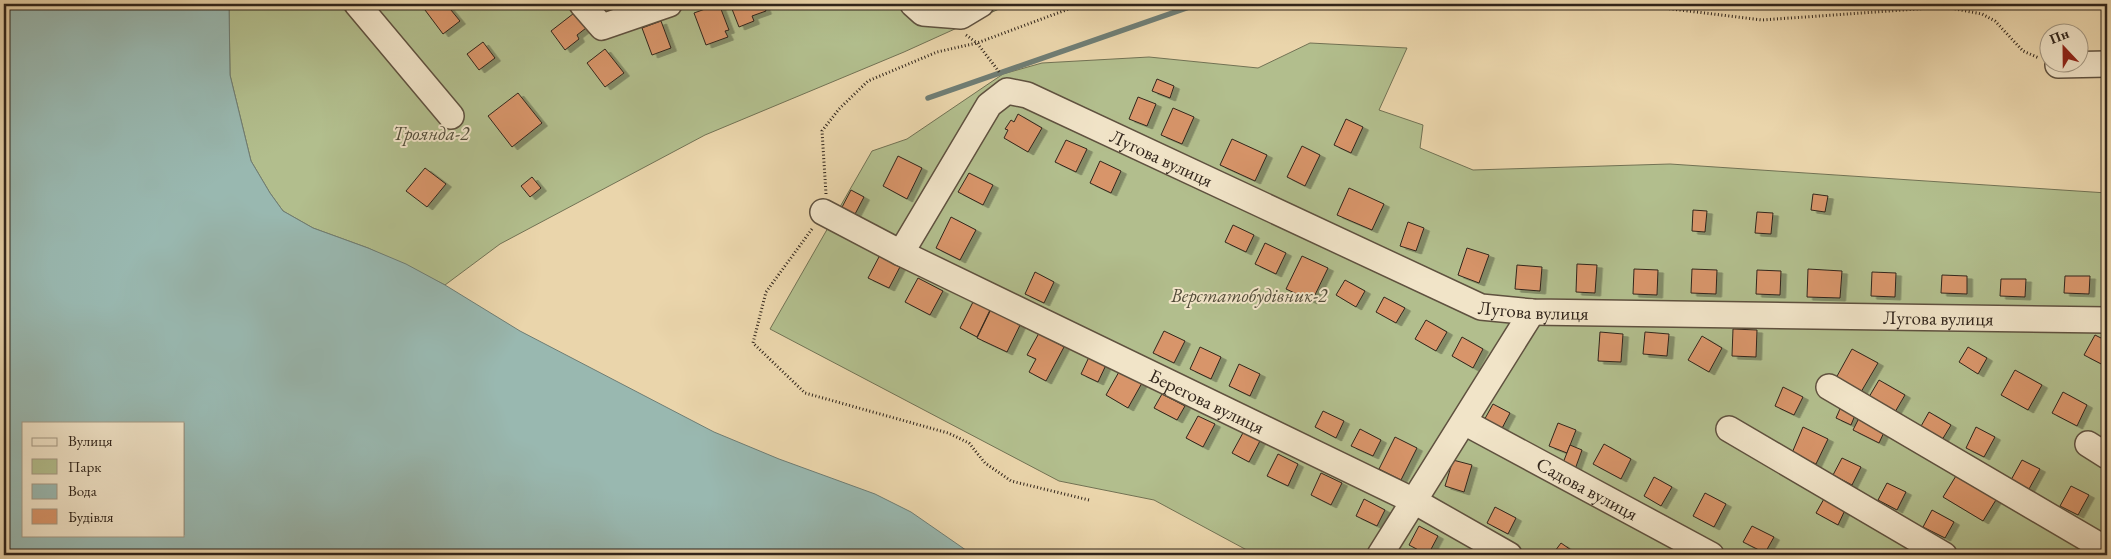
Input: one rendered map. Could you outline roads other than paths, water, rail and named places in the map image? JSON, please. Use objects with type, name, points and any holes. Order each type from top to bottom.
[{"type":"street","points":[[357,4],[451,116]]},
{"type":"street","points":[[582,4],[602,27],[669,4]]},
{"type":"street","points":[[913,4],[923,13],[961,16],[981,4]]},
{"type":"street","points":[[2088,63],[2107,64]]},
{"type":"street","name":"Лугова вулиця","points":[[901,253],[989,105],[1008,91],[1027,95],[1482,308],[1532,312],[2107,320]]},
{"type":"street","name":"Берегова вулиця","points":[[823,212],[901,253],[1414,502],[1509,555]]},
{"type":"street","points":[[1380,555],[1532,312]]},
{"type":"street","points":[[1829,386],[2107,550]]},
{"type":"street","name":"Садова вулиця","points":[[1464,422],[1711,555]]},
{"type":"street","points":[[1729,430],[1944,555]]},
{"type":"water","points":[[4,4],[229,4],[230,75],[251,161],[283,211],[313,228],[406,264],[445,285],[520,331],[714,432],[779,459],[875,494],[911,512],[973,555],[4,555]]},
{"type":"waterway","points":[[928,98],[1198,4]]},
{"type":"park label","name":"Троянда-2","points":[[431,133]]},
{"type":"park label","name":"Верстатобудівник-2","points":[[1249,295]]}]
